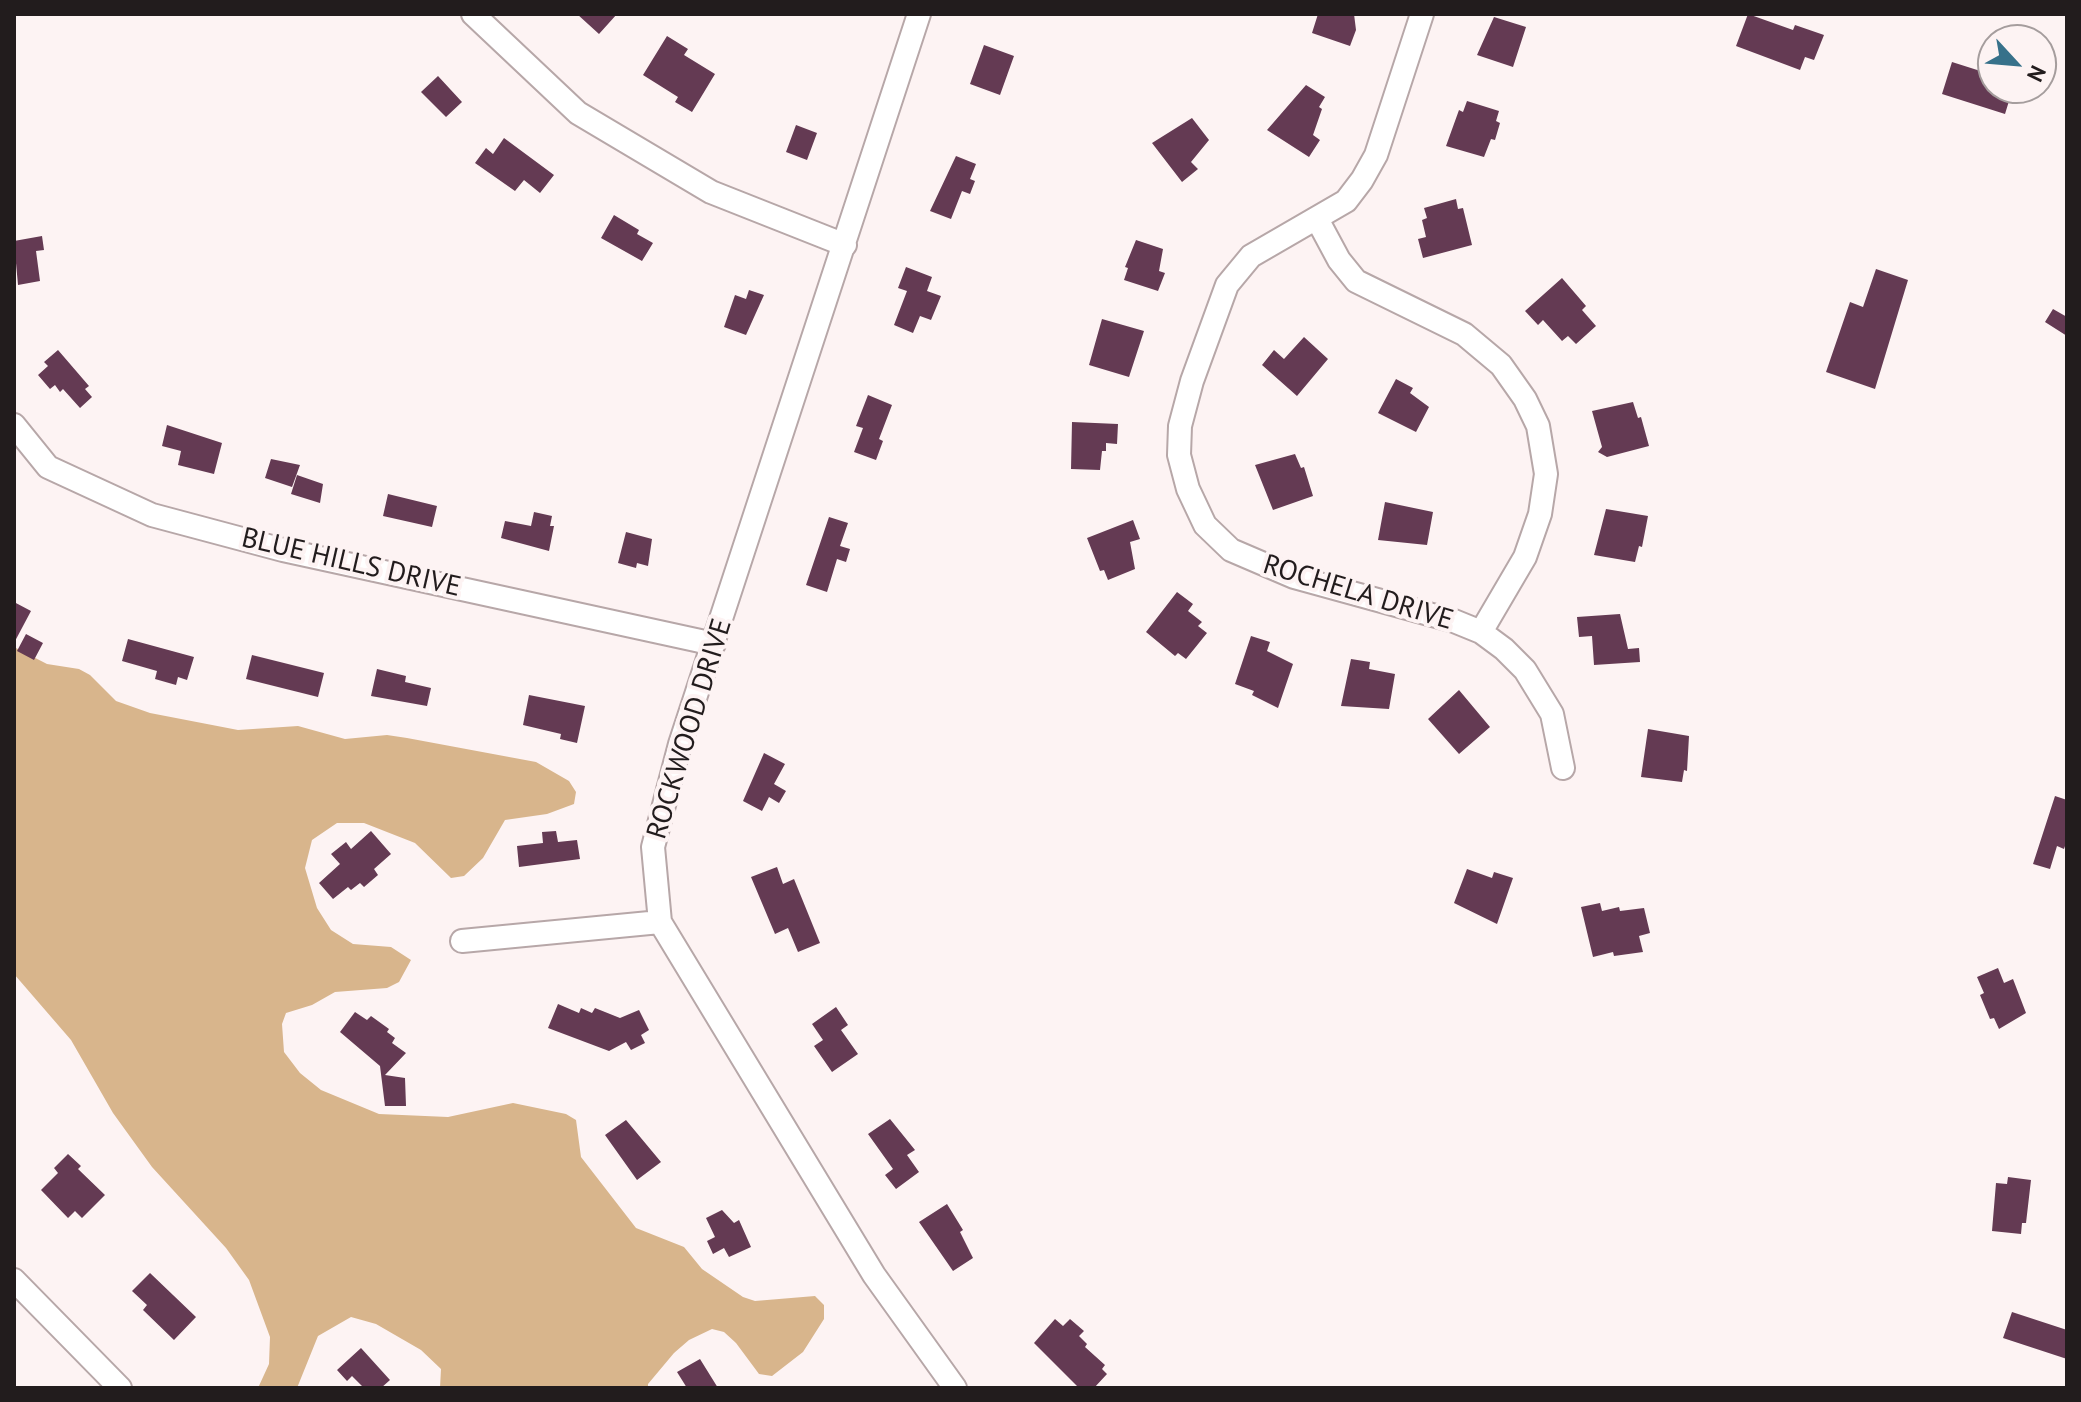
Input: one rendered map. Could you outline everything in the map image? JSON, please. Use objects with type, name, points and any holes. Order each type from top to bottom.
[{"type":"street","points":[[473,14],[578,113],[711,192],[845,245]]},
{"type":"street","name":"ROCKWOOD DRIVE","points":[[919,14],[680,744],[653,847],[660,922],[874,1275],[955,1388]]},
{"type":"street","name":"ROCHELA DRIVE","points":[[1422,14],[1376,155],[1346,201],[1251,256],[1227,285],[1209,328],[1180,426],[1179,455],[1188,489],[1205,525],[1231,550],[1259,564],[1454,621],[1481,632],[1514,659],[1541,693],[1552,714],[1563,768]]},
{"type":"street","points":[[1317,219],[1339,260],[1356,281],[1464,334],[1501,365],[1525,399],[1538,426],[1546,474],[1540,514],[1525,557],[1481,632]]},
{"type":"street","name":"BLUE HILLS DRIVE","points":[[14,425],[48,467],[152,515],[283,550],[714,644]]},
{"type":"street","points":[[462,941],[660,922]]},
{"type":"street","points":[[14,1280],[120,1388]]},
{"type":"shaded area","points":[[14,647],[47,664],[79,669],[90,675],[116,701],[150,713],[238,730],[298,726],[345,739],[387,735],[407,738],[536,762],[569,781],[576,792],[574,804],[547,814],[505,820],[483,858],[464,876],[451,878],[415,843],[364,823],[337,823],[312,840],[305,868],[317,908],[331,930],[353,944],[391,947],[411,960],[399,982],[387,988],[335,992],[312,1005],[286,1013],[282,1024],[284,1052],[300,1073],[321,1090],[379,1114],[448,1117],[513,1103],[566,1114],[576,1120],[581,1157],[636,1228],[684,1247],[702,1269],[743,1297],[755,1301],[815,1296],[824,1305],[824,1319],[803,1352],[772,1376],[759,1374],[736,1343],[724,1332],[712,1329],[689,1340],[674,1353],[648,1388],[440,1388],[441,1369],[421,1350],[376,1324],[351,1317],[318,1336],[297,1388],[258,1388],[269,1364],[270,1337],[249,1280],[226,1248],[152,1167],[113,1113],[71,1040],[14,974]]},
{"type":"building","points":[[577,14],[617,14],[599,34]]},
{"type":"building","points":[[1318,14],[1354,14],[1356,30],[1350,46],[1312,33]]},
{"type":"building","points":[[1748,14],[1793,30],[1795,25],[1824,35],[1814,60],[1805,57],[1800,70],[1736,46]]},
{"type":"building","points":[[1494,17],[1526,27],[1513,67],[1477,55]]},
{"type":"building","points":[[667,36],[688,49],[684,55],[715,74],[692,112],[675,102],[678,97],[643,75]]},
{"type":"building","points":[[984,45],[1014,56],[1000,95],[970,84]]},
{"type":"building","points":[[1952,62],[1977,70],[1977,104],[2008,104],[2005,114],[1942,94]]},
{"type":"building","points":[[438,76],[462,102],[446,117],[421,92]]},
{"type":"building","points":[[1306,85],[1325,97],[1319,107],[1322,109],[1313,135],[1320,140],[1309,157],[1267,130]]},
{"type":"building","points":[[1467,101],[1499,111],[1496,121],[1500,123],[1495,140],[1491,139],[1484,157],[1446,146],[1459,110],[1463,112]]},
{"type":"building","points":[[1192,118],[1209,140],[1191,162],[1198,169],[1182,182],[1152,143]]},
{"type":"building","points":[[796,125],[817,133],[807,160],[786,152]]},
{"type":"building","points":[[504,138],[554,175],[540,193],[524,180],[515,191],[475,163],[486,148],[493,154]]},
{"type":"building","points":[[956,156],[976,164],[970,179],[975,181],[970,194],[962,191],[951,219],[930,211]]},
{"type":"building","points":[[1456,199],[1458,209],[1463,208],[1472,245],[1423,258],[1418,239],[1426,237],[1422,220],[1427,218],[1424,208]]},
{"type":"building","points":[[614,215],[653,243],[642,261],[601,238]]},
{"type":"building","points":[[42,236],[44,250],[36,251],[40,281],[18,285],[14,241]]},
{"type":"building","points":[[1136,240],[1163,249],[1159,271],[1165,273],[1158,291],[1124,280],[1128,268],[1125,267]]},
{"type":"building","points":[[906,267],[932,277],[927,291],[941,296],[931,320],[920,316],[913,333],[894,325],[907,291],[898,288]]},
{"type":"building","points":[[1876,269],[1908,280],[1875,389],[1826,372],[1850,302],[1863,307]]},
{"type":"building","points":[[1562,278],[1586,306],[1582,310],[1596,326],[1576,344],[1568,336],[1562,341],[1543,320],[1538,325],[1525,311]]},
{"type":"building","points":[[749,290],[764,295],[746,335],[724,327],[735,295],[746,299]]},
{"type":"building","points":[[2053,309],[2067,317],[2067,336],[2045,322]]},
{"type":"building","points":[[1102,319],[1144,331],[1129,377],[1089,365]]},
{"type":"building","points":[[1304,337],[1328,359],[1297,396],[1262,365],[1274,350],[1284,359]]},
{"type":"building","points":[[58,350],[89,386],[85,389],[92,397],[80,408],[63,389],[60,392],[55,385],[50,389],[38,375],[48,366],[44,362]]},
{"type":"building","points":[[1396,379],[1413,388],[1410,393],[1429,407],[1416,432],[1378,413]]},
{"type":"building","points":[[868,395],[892,405],[879,439],[883,441],[876,460],[854,452],[863,428],[856,426]]},
{"type":"building","points":[[1633,402],[1649,446],[1607,457],[1598,452],[1602,447],[1592,411]]},
{"type":"building","points":[[1072,422],[1118,424],[1117,444],[1106,443],[1100,470],[1071,469]]},
{"type":"building","points":[[167,425],[222,443],[214,474],[178,465],[181,451],[162,446]]},
{"type":"building","points":[[1295,454],[1301,468],[1304,467],[1313,496],[1273,510],[1255,465]]},
{"type":"building","points":[[271,459],[300,465],[292,487],[265,478]]},
{"type":"building","points":[[297,475],[323,484],[320,503],[291,494]]},
{"type":"building","points":[[388,494],[437,506],[432,527],[383,516]]},
{"type":"building","points":[[1385,502],[1433,512],[1427,545],[1378,540]]},
{"type":"building","points":[[1606,509],[1648,516],[1642,547],[1639,546],[1635,562],[1594,555]]},
{"type":"building","points":[[534,512],[552,516],[550,526],[554,526],[549,551],[501,538],[505,521],[531,526]]},
{"type":"building","points":[[829,517],[848,523],[840,546],[850,549],[846,562],[837,559],[827,592],[806,585]]},
{"type":"building","points":[[1133,520],[1140,539],[1130,542],[1135,569],[1108,580],[1104,570],[1100,571],[1087,538]]},
{"type":"building","points":[[626,532],[652,539],[648,566],[637,563],[636,568],[618,563]]},
{"type":"building","points":[[1177,592],[1193,604],[1188,611],[1202,622],[1198,626],[1207,633],[1186,659],[1178,653],[1175,656],[1146,632]]},
{"type":"building","points":[[14,602],[31,611],[14,643]]},
{"type":"building","points":[[1620,614],[1628,649],[1639,648],[1640,662],[1594,665],[1592,636],[1579,637],[1577,617]]},
{"type":"building","points":[[26,634],[43,643],[34,660],[17,651]]},
{"type":"building","points":[[1251,636],[1270,642],[1267,651],[1293,664],[1278,708],[1252,695],[1254,691],[1235,684]]},
{"type":"building","points":[[128,639],[194,657],[187,680],[178,677],[176,685],[155,679],[157,671],[122,661]]},
{"type":"building","points":[[252,655],[324,673],[318,697],[246,679]]},
{"type":"building","points":[[1351,659],[1370,662],[1369,669],[1395,674],[1389,709],[1341,706]]},
{"type":"building","points":[[377,669],[406,676],[405,682],[431,688],[427,706],[371,696]]},
{"type":"building","points":[[1459,690],[1490,727],[1459,754],[1428,719]]},
{"type":"building","points":[[529,695],[585,706],[577,743],[560,739],[561,734],[523,725]]},
{"type":"building","points":[[1648,729],[1689,736],[1687,771],[1684,770],[1682,782],[1641,777]]},
{"type":"building","points":[[764,753],[785,764],[774,784],[786,791],[779,803],[769,797],[762,811],[743,801]]},
{"type":"building","points":[[2055,796],[2067,800],[2067,840],[2064,849],[2057,846],[2050,869],[2033,864]]},
{"type":"building","points":[[371,831],[391,854],[374,869],[378,875],[364,887],[360,883],[351,890],[348,887],[333,899],[319,883],[340,864],[331,854],[346,842],[351,849]]},
{"type":"building","points":[[556,831],[558,842],[577,840],[580,859],[519,867],[517,846],[543,843],[542,832]]},
{"type":"building","points":[[777,867],[783,884],[794,879],[820,943],[798,952],[788,928],[775,934],[751,877]]},
{"type":"building","points":[[1467,869],[1492,878],[1494,872],[1513,878],[1497,924],[1454,903]]},
{"type":"building","points":[[1600,903],[1602,911],[1619,907],[1620,911],[1644,908],[1650,933],[1639,936],[1643,952],[1614,956],[1613,952],[1593,957],[1581,907]]},
{"type":"building","points":[[1998,968],[2004,983],[2013,979],[2026,1013],[1999,1029],[1994,1018],[1990,1019],[1980,995],[1984,993],[1977,977]]},
{"type":"building","points":[[558,1004],[579,1013],[581,1008],[592,1013],[595,1008],[620,1018],[639,1010],[649,1030],[641,1035],[645,1043],[631,1050],[626,1042],[609,1051],[548,1028]]},
{"type":"building","points":[[836,1007],[848,1025],[841,1030],[858,1054],[832,1072],[814,1046],[823,1040],[812,1024]]},
{"type":"building","points":[[355,1012],[367,1020],[371,1016],[389,1029],[387,1032],[395,1038],[392,1043],[406,1053],[385,1075],[405,1078],[406,1106],[385,1106],[380,1066],[340,1032]]},
{"type":"building","points":[[890,1119],[915,1150],[907,1155],[919,1172],[896,1189],[885,1175],[893,1169],[868,1134]]},
{"type":"building","points":[[626,1120],[661,1162],[637,1180],[605,1135]]},
{"type":"building","points":[[68,1154],[81,1166],[78,1169],[105,1195],[82,1218],[75,1211],[68,1218],[41,1190],[58,1173],[54,1168]]},
{"type":"building","points":[[2008,1177],[2031,1180],[2026,1223],[2022,1223],[2021,1234],[1992,1231],[1996,1183],[2007,1184]]},
{"type":"building","points":[[947,1204],[963,1230],[960,1232],[973,1258],[953,1271],[919,1222]]},
{"type":"building","points":[[722,1210],[734,1223],[739,1220],[751,1247],[729,1257],[724,1248],[713,1254],[707,1241],[715,1237],[706,1218]]},
{"type":"building","points":[[150,1273],[196,1317],[174,1340],[143,1310],[147,1305],[132,1291]]},
{"type":"building","points":[[2012,1312],[2067,1330],[2067,1359],[2003,1338]]},
{"type":"building","points":[[1055,1319],[1063,1326],[1070,1319],[1084,1331],[1079,1336],[1087,1344],[1085,1347],[1105,1365],[1102,1369],[1107,1374],[1094,1388],[1079,1388],[1034,1343]]},
{"type":"building","points":[[361,1348],[390,1380],[381,1388],[364,1388],[352,1376],[347,1381],[337,1370]]},
{"type":"building","points":[[700,1359],[718,1388],[687,1388],[677,1372]]}]
